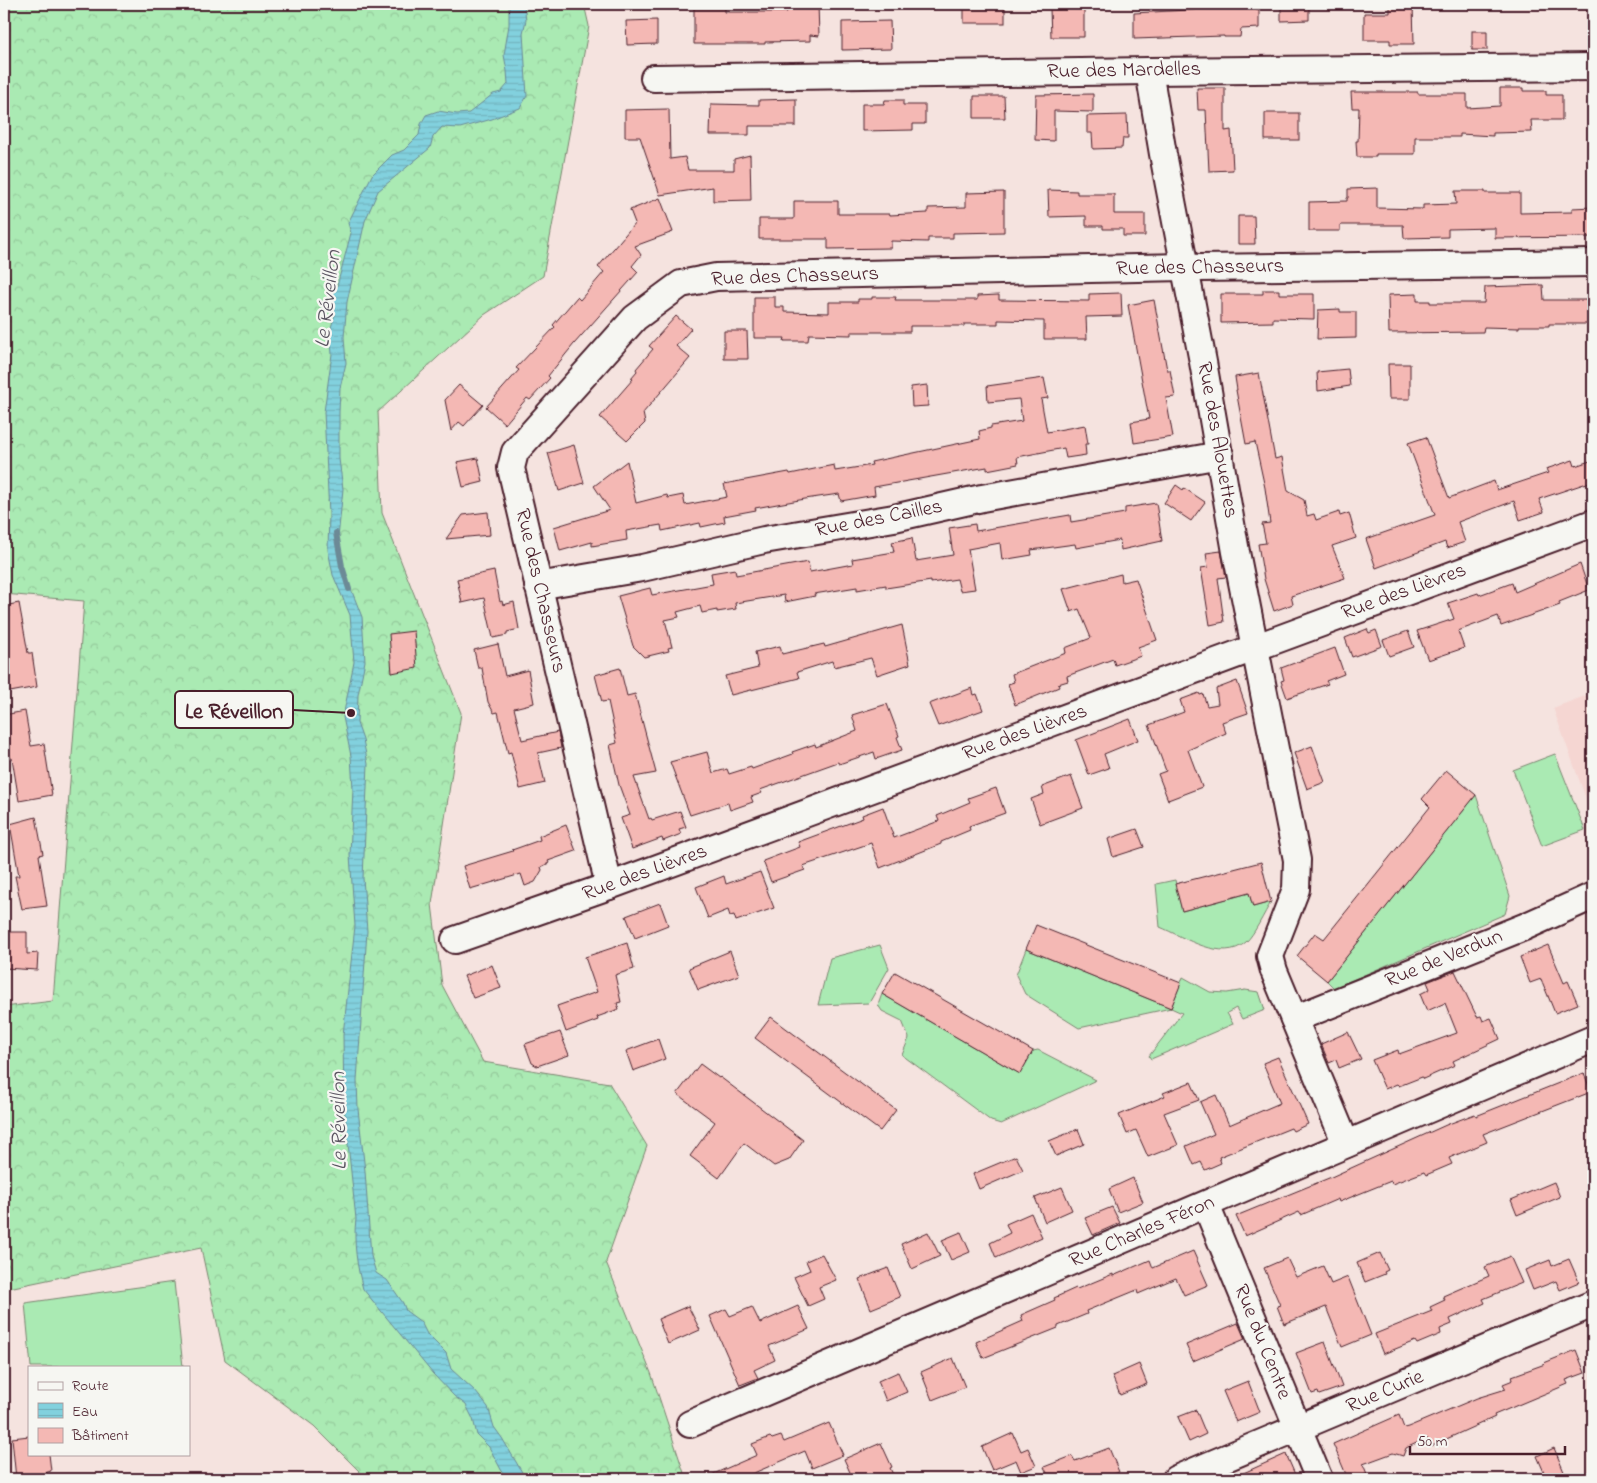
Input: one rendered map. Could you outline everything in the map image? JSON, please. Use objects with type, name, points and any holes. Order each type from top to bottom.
[{"type":"street","name":"Rue des Mardelles","points":[[654,78],[1593,67]]},
{"type":"street","name":"Rue des Alouettes","points":[[1149,71],[1236,552],[1297,860],[1296,889],[1270,956],[1274,971],[1346,1144]]},
{"type":"street","name":"Rue des Chasseurs","points":[[609,886],[511,468],[515,452],[635,318],[681,284],[716,277],[1184,267],[1593,264]]},
{"type":"street","name":"Rue des Cailles","points":[[538,586],[642,568],[764,540],[894,518],[982,498],[1220,456]]},
{"type":"street","name":"Rue des Lièvres","points":[[455,940],[609,886],[1593,523]]},
{"type":"street","name":"Rue de Verdun","points":[[1294,1019],[1524,927],[1593,896]]},
{"type":"street","name":"Rue Charles Féron","points":[[690,1424],[1593,1039]]},
{"type":"street","name":"Rue du Centre","points":[[1206,1205],[1319,1479]]},
{"type":"street","name":"Rue Curie","points":[[1176,1479],[1593,1304]]},
{"type":"shaded area","points":[[1593,693],[1593,818],[1553,708]]},
{"type":"green space","points":[[4,4],[584,4],[589,26],[543,276],[484,315],[378,412],[382,513],[461,713],[432,904],[442,985],[483,1062],[609,1083],[647,1146],[606,1262],[651,1373],[686,1479],[367,1479],[314,1426],[225,1360],[201,1248],[4,1289],[4,1007],[53,1001],[84,601],[4,594]]},
{"type":"green space","points":[[1555,754],[1585,830],[1542,846],[1513,770]]},
{"type":"green space","points":[[1476,795],[1510,896],[1505,914],[1334,988],[1327,981]]},
{"type":"green space","points":[[1175,880],[1182,911],[1249,893],[1253,907],[1271,902],[1256,929],[1246,942],[1237,948],[1215,949],[1192,942],[1160,927],[1156,884]]},
{"type":"green space","points":[[880,945],[889,968],[869,1003],[818,1005],[830,958]]},
{"type":"green space","points":[[1026,949],[1171,1008],[1079,1028],[1025,994],[1016,975]]},
{"type":"green space","points":[[1183,977],[1210,992],[1227,993],[1245,990],[1259,992],[1265,1010],[1242,1019],[1236,1008],[1227,1013],[1233,1024],[1151,1059],[1149,1056],[1182,1013],[1171,1008]]},
{"type":"green space","points":[[882,994],[1020,1074],[1033,1051],[1038,1050],[1096,1080],[1001,1124],[991,1121],[902,1055],[909,1038],[902,1021],[882,1011],[878,1005]]},
{"type":"green space","points":[[174,1282],[183,1366],[31,1366],[25,1303]]},
{"type":"water","points":[[509,4],[524,4],[526,20],[523,33],[527,96],[520,108],[492,119],[460,128],[442,127],[433,137],[430,148],[378,191],[365,221],[347,302],[344,337],[346,363],[340,388],[339,412],[339,459],[343,489],[337,548],[343,574],[362,617],[365,661],[358,695],[357,723],[368,764],[363,878],[367,931],[357,1081],[371,1256],[376,1273],[387,1280],[403,1303],[406,1311],[421,1322],[427,1334],[446,1353],[451,1369],[475,1391],[488,1407],[494,1427],[526,1479],[506,1479],[489,1447],[477,1435],[473,1419],[466,1405],[454,1396],[433,1374],[363,1289],[359,1272],[355,1245],[356,1219],[344,1106],[343,1035],[355,926],[350,855],[353,789],[351,756],[343,717],[354,662],[350,615],[333,575],[328,550],[329,514],[324,412],[332,354],[330,331],[335,314],[331,296],[337,286],[351,233],[348,223],[372,175],[392,155],[404,150],[419,135],[421,124],[426,115],[438,111],[457,114],[469,113],[493,94],[501,92],[508,84],[504,55],[509,25]]},
{"type":"building","points":[[787,4],[818,4],[819,36],[810,35],[810,41],[765,42],[765,44],[694,44],[694,8],[725,8],[725,12],[787,12]]},
{"type":"building","points":[[964,4],[1005,4],[1005,23],[964,23]]},
{"type":"building","points":[[1281,4],[1309,4],[1309,20],[1281,21]]},
{"type":"building","points":[[1390,4],[1413,4],[1414,44],[1390,44],[1390,40],[1364,40],[1364,13],[1390,13]]},
{"type":"building","points":[[1050,9],[1084,9],[1084,37],[1051,37]]},
{"type":"building","points":[[1206,9],[1259,9],[1259,28],[1241,29],[1240,37],[1134,39],[1134,13]]},
{"type":"building","points":[[657,20],[657,44],[627,45],[626,21]]},
{"type":"building","points":[[890,21],[891,49],[842,50],[842,22]]},
{"type":"building","points":[[1472,31],[1487,31],[1487,50],[1472,50]]},
{"type":"building","points":[[1197,88],[1225,88],[1225,131],[1231,130],[1233,170],[1209,171],[1206,110],[1198,110]]},
{"type":"building","points":[[1500,88],[1523,88],[1523,91],[1546,91],[1546,95],[1562,95],[1562,120],[1531,120],[1532,132],[1493,133],[1493,136],[1460,134],[1460,137],[1415,137],[1415,154],[1376,154],[1376,157],[1357,157],[1356,141],[1358,141],[1359,108],[1352,108],[1351,92],[1467,94],[1467,108],[1500,106]]},
{"type":"building","points":[[1093,94],[1093,112],[1054,111],[1054,141],[1035,140],[1036,95]]},
{"type":"building","points":[[974,96],[1004,96],[1005,118],[974,118]]},
{"type":"building","points":[[796,99],[796,126],[749,126],[749,135],[710,135],[711,104],[759,105],[759,100]]},
{"type":"building","points":[[885,100],[903,100],[903,105],[925,105],[925,124],[913,124],[913,130],[862,131],[862,104],[884,104]]},
{"type":"building","points":[[669,109],[670,159],[685,157],[688,170],[734,170],[734,159],[750,155],[751,200],[713,201],[713,187],[660,195],[640,137],[625,137],[625,110]]},
{"type":"building","points":[[1265,113],[1299,113],[1299,140],[1265,140]]},
{"type":"building","points":[[1127,115],[1128,138],[1123,138],[1122,148],[1093,149],[1092,133],[1087,133],[1087,116]]},
{"type":"building","points":[[1377,188],[1377,208],[1423,209],[1423,205],[1456,204],[1455,191],[1520,193],[1520,213],[1572,212],[1572,208],[1593,207],[1593,237],[1495,238],[1495,228],[1448,229],[1448,237],[1404,238],[1403,225],[1340,225],[1340,231],[1309,231],[1309,202],[1347,201],[1348,189]]},
{"type":"building","points":[[1048,190],[1077,191],[1077,194],[1114,194],[1114,214],[1145,214],[1145,236],[1123,236],[1123,229],[1103,229],[1103,226],[1086,226],[1086,216],[1049,217]]},
{"type":"building","points":[[1004,192],[1004,232],[953,233],[953,238],[928,238],[928,242],[891,241],[891,248],[828,249],[828,239],[759,239],[759,219],[794,219],[794,201],[838,201],[838,214],[890,215],[928,213],[928,208],[966,207],[966,193]]},
{"type":"building","points":[[660,198],[673,232],[635,246],[641,255],[632,266],[638,272],[574,344],[548,376],[550,378],[530,400],[527,398],[505,424],[486,407],[519,370],[516,368],[555,327],[553,325],[577,297],[580,300],[604,272],[598,267],[635,223],[630,210]]},
{"type":"building","points":[[1238,216],[1254,216],[1255,244],[1238,244]]},
{"type":"building","points":[[1543,285],[1544,300],[1593,300],[1593,324],[1549,324],[1549,326],[1519,326],[1519,328],[1484,327],[1483,332],[1389,333],[1388,295],[1417,294],[1417,301],[1430,301],[1430,303],[1484,303],[1485,287]]},
{"type":"building","points":[[1263,290],[1279,290],[1279,294],[1314,294],[1314,319],[1273,318],[1273,322],[1221,323],[1221,294],[1263,294]]},
{"type":"building","points":[[1121,293],[1122,316],[1086,317],[1087,339],[1044,339],[1044,321],[998,320],[998,324],[910,326],[910,332],[851,332],[851,335],[809,334],[808,341],[784,341],[785,338],[754,338],[754,297],[775,297],[775,307],[784,307],[784,312],[829,313],[829,302],[858,302],[858,299],[872,299],[872,297],[896,297],[895,300],[977,300],[977,296],[999,295],[999,300],[1089,301],[1089,294]]},
{"type":"building","points":[[1154,300],[1167,370],[1170,370],[1175,397],[1166,398],[1173,437],[1134,443],[1131,422],[1149,419],[1128,305]]},
{"type":"building","points":[[1340,309],[1340,312],[1356,312],[1356,338],[1317,339],[1318,310]]},
{"type":"building","points":[[676,316],[691,329],[676,346],[690,358],[643,413],[645,423],[627,441],[600,417],[633,379],[631,378],[637,371],[636,369],[653,349],[649,346]]},
{"type":"building","points":[[724,331],[747,331],[748,359],[724,359]]},
{"type":"building","points":[[1388,364],[1410,364],[1410,399],[1389,399]]},
{"type":"building","points":[[1348,369],[1350,386],[1318,391],[1317,372]]},
{"type":"building","points":[[1259,373],[1275,459],[1282,457],[1288,491],[1304,500],[1307,516],[1314,514],[1316,520],[1339,512],[1340,516],[1349,513],[1356,538],[1332,546],[1345,578],[1291,596],[1293,604],[1274,611],[1264,579],[1258,544],[1266,543],[1262,524],[1270,523],[1265,488],[1255,442],[1246,444],[1235,377]]},
{"type":"building","points":[[1044,378],[1048,398],[1041,399],[1047,432],[1085,425],[1088,444],[1085,444],[1086,455],[1066,458],[1064,448],[1017,457],[1018,464],[987,470],[987,467],[874,487],[875,495],[841,501],[839,494],[805,499],[724,516],[725,522],[701,527],[700,523],[662,531],[661,525],[626,531],[627,540],[592,546],[592,542],[560,551],[554,527],[610,510],[594,486],[627,461],[636,503],[667,495],[668,498],[683,495],[685,505],[727,497],[724,484],[834,465],[835,471],[872,465],[871,462],[980,439],[979,431],[991,428],[991,426],[1022,421],[1019,399],[988,402],[987,386]]},
{"type":"building","points":[[459,385],[483,405],[464,426],[459,422],[451,431],[445,400]]},
{"type":"building","points":[[927,385],[928,406],[912,407],[911,387]]},
{"type":"building","points":[[1426,437],[1449,498],[1494,481],[1497,490],[1548,473],[1546,469],[1573,460],[1575,466],[1593,460],[1593,481],[1539,499],[1544,512],[1520,520],[1514,501],[1458,522],[1465,542],[1447,548],[1445,542],[1376,568],[1366,539],[1435,515],[1408,443]]},
{"type":"building","points":[[574,445],[584,483],[559,491],[548,453]]},
{"type":"building","points":[[478,458],[483,482],[463,487],[457,462]]},
{"type":"building","points":[[1176,485],[1205,502],[1191,521],[1164,503]]},
{"type":"building","points":[[1156,503],[1162,541],[1121,550],[1120,540],[1076,548],[1075,544],[1031,550],[1032,555],[1002,560],[1000,543],[968,549],[975,589],[960,591],[957,579],[886,588],[886,585],[857,590],[857,587],[814,594],[815,596],[785,602],[784,595],[735,603],[736,609],[717,612],[717,610],[702,613],[700,606],[677,612],[679,617],[665,620],[672,647],[668,648],[669,651],[644,657],[633,646],[618,596],[650,588],[652,595],[713,584],[711,573],[735,569],[736,575],[808,562],[810,572],[853,564],[852,559],[894,552],[892,542],[912,538],[916,561],[953,555],[949,528],[975,524],[976,531],[1070,515],[1071,522],[1125,513],[1125,508]]},
{"type":"building","points":[[488,512],[490,535],[446,539],[463,515]]},
{"type":"building","points":[[1221,551],[1226,577],[1218,578],[1224,622],[1210,625],[1201,568],[1208,567],[1206,553]]},
{"type":"building","points":[[1580,564],[1589,590],[1559,602],[1560,605],[1501,626],[1498,616],[1458,631],[1464,648],[1428,660],[1417,631],[1454,619],[1448,603],[1478,593],[1479,595],[1512,583],[1515,592]]},
{"type":"building","points":[[494,571],[500,602],[502,601],[503,605],[514,602],[519,629],[507,632],[507,635],[493,638],[484,598],[462,603],[457,579]]},
{"type":"building","points":[[1121,574],[1122,582],[1136,579],[1157,640],[1138,647],[1141,656],[1115,665],[1113,659],[1067,676],[1068,681],[1058,684],[1059,687],[1015,705],[1008,684],[1014,682],[1012,674],[1066,653],[1065,648],[1091,638],[1079,609],[1071,612],[1063,589]]},
{"type":"building","points":[[19,603],[28,653],[32,653],[37,687],[10,692],[4,648],[4,606]]},
{"type":"building","points":[[902,625],[910,664],[877,675],[871,658],[834,667],[832,661],[797,672],[799,678],[731,695],[725,676],[758,668],[755,652],[780,646],[782,654],[824,644],[825,647]]},
{"type":"building","points":[[1367,629],[1369,633],[1376,630],[1382,646],[1352,657],[1345,638]]},
{"type":"building","points":[[414,631],[417,668],[392,673],[389,634]]},
{"type":"building","points":[[1408,631],[1414,647],[1389,656],[1383,640]]},
{"type":"building","points":[[498,644],[505,676],[528,670],[534,703],[514,708],[522,740],[558,732],[561,748],[538,753],[545,783],[520,789],[511,752],[508,753],[498,712],[494,713],[488,702],[482,668],[478,668],[474,650]]},
{"type":"building","points":[[1335,648],[1344,674],[1326,681],[1328,684],[1287,698],[1281,681],[1284,680],[1281,668]]},
{"type":"building","points":[[620,668],[627,696],[635,694],[656,773],[634,777],[649,819],[651,818],[652,820],[680,811],[686,827],[679,829],[681,834],[663,841],[662,838],[632,849],[621,818],[630,815],[619,785],[610,745],[617,743],[608,701],[602,702],[595,675]]},
{"type":"building","points":[[1237,681],[1248,713],[1222,722],[1226,733],[1188,750],[1202,787],[1168,800],[1158,774],[1166,771],[1149,725],[1184,712],[1180,700],[1199,693],[1200,695],[1203,694],[1207,706],[1218,704],[1216,689]]},
{"type":"building","points":[[972,688],[974,695],[977,694],[983,710],[938,726],[929,704]]},
{"type":"building","points":[[887,704],[902,750],[876,759],[874,752],[839,764],[838,762],[760,790],[762,793],[751,797],[753,802],[730,810],[728,803],[690,815],[670,762],[707,752],[713,773],[727,769],[729,774],[751,767],[752,769],[793,754],[792,752],[815,744],[816,747],[857,731],[852,715]]},
{"type":"building","points":[[25,711],[31,746],[44,744],[52,795],[19,801],[12,758],[10,759],[9,749],[6,749],[4,715]]},
{"type":"building","points":[[1130,719],[1138,740],[1104,754],[1109,768],[1089,775],[1076,740]]},
{"type":"building","points":[[1312,746],[1325,782],[1307,789],[1294,753]]},
{"type":"building","points":[[1446,770],[1476,795],[1327,981],[1297,956],[1315,933],[1324,939],[1430,807],[1422,799]]},
{"type":"building","points":[[1071,776],[1083,808],[1040,824],[1031,799],[1044,794],[1042,787]]},
{"type":"building","points":[[996,788],[1005,813],[969,826],[970,830],[941,842],[941,844],[880,868],[871,843],[803,866],[805,870],[771,882],[763,861],[800,847],[798,842],[863,818],[862,815],[883,807],[894,838],[939,821],[937,816],[970,802],[968,798]]},
{"type":"building","points":[[36,817],[43,854],[39,855],[47,906],[22,909],[15,876],[19,876],[10,824]]},
{"type":"building","points":[[566,825],[576,851],[548,861],[549,863],[541,867],[542,870],[535,882],[525,886],[521,874],[470,889],[463,866],[513,851],[540,840],[539,836]]},
{"type":"building","points":[[1137,829],[1144,847],[1113,857],[1108,839]]},
{"type":"building","points":[[1261,862],[1271,902],[1253,907],[1249,893],[1182,911],[1175,884]]},
{"type":"building","points":[[760,872],[774,908],[736,921],[734,915],[730,916],[728,910],[708,918],[696,887],[724,876],[726,884]]},
{"type":"building","points":[[660,903],[668,925],[635,938],[626,916]]},
{"type":"building","points":[[1036,925],[1181,983],[1171,1008],[1026,949]]},
{"type":"building","points":[[5,932],[27,932],[27,954],[38,953],[37,970],[4,968],[4,954],[6,954]]},
{"type":"building","points":[[627,943],[634,969],[615,975],[621,1002],[617,1003],[619,1009],[597,1017],[598,1020],[566,1032],[557,1006],[597,992],[585,957]]},
{"type":"building","points":[[1548,945],[1564,983],[1568,981],[1578,1004],[1555,1013],[1541,979],[1530,983],[1520,957]]},
{"type":"building","points":[[730,951],[739,975],[698,990],[689,968]]},
{"type":"building","points":[[492,965],[501,988],[473,998],[464,976]]},
{"type":"building","points":[[1455,971],[1477,1017],[1481,1016],[1483,1021],[1491,1018],[1500,1039],[1453,1061],[1455,1065],[1423,1079],[1422,1077],[1385,1089],[1372,1060],[1398,1050],[1399,1054],[1457,1033],[1445,1003],[1427,1011],[1420,994],[1430,989],[1427,982]]},
{"type":"building","points":[[895,972],[1033,1051],[1020,1074],[882,994]]},
{"type":"building","points":[[771,1017],[896,1110],[880,1131],[755,1038]]},
{"type":"building","points":[[560,1032],[569,1055],[537,1066],[532,1063],[525,1044]]},
{"type":"building","points":[[1348,1032],[1361,1059],[1339,1068],[1336,1060],[1329,1063],[1321,1044]]},
{"type":"building","points":[[658,1039],[665,1059],[633,1071],[626,1051]]},
{"type":"building","points":[[1278,1057],[1308,1124],[1293,1131],[1291,1128],[1219,1157],[1221,1163],[1205,1170],[1201,1162],[1194,1165],[1186,1146],[1214,1134],[1200,1102],[1216,1095],[1229,1125],[1280,1103],[1263,1063]]},
{"type":"building","points":[[700,1064],[803,1140],[789,1160],[774,1166],[744,1143],[719,1178],[690,1156],[715,1122],[677,1094]]},
{"type":"building","points":[[1584,1073],[1591,1092],[1483,1134],[1487,1142],[1449,1158],[1452,1164],[1426,1175],[1424,1172],[1392,1184],[1391,1181],[1339,1202],[1338,1199],[1301,1215],[1299,1212],[1245,1236],[1236,1216],[1329,1178],[1446,1125],[1475,1114],[1476,1116]]},
{"type":"building","points":[[1191,1082],[1199,1100],[1164,1113],[1178,1145],[1148,1157],[1136,1130],[1127,1134],[1119,1115],[1165,1096],[1163,1093]]},
{"type":"building","points":[[1078,1129],[1084,1144],[1056,1156],[1049,1141]]},
{"type":"building","points":[[1016,1156],[1023,1170],[979,1189],[973,1174]]},
{"type":"building","points":[[1133,1178],[1143,1202],[1118,1212],[1109,1189]]},
{"type":"building","points":[[1554,1182],[1560,1197],[1517,1215],[1511,1200]]},
{"type":"building","points":[[1062,1187],[1072,1210],[1045,1222],[1035,1198]]},
{"type":"building","points":[[1112,1207],[1120,1223],[1093,1235],[1085,1218]]},
{"type":"building","points":[[1031,1213],[1042,1237],[996,1258],[990,1243],[1010,1233],[1006,1224]]},
{"type":"building","points":[[928,1232],[940,1256],[912,1269],[901,1244]]},
{"type":"building","points":[[961,1232],[970,1252],[951,1260],[942,1240]]},
{"type":"building","points":[[1193,1251],[1208,1285],[1184,1295],[1176,1278],[1138,1294],[1137,1290],[1086,1311],[1087,1314],[1058,1326],[1058,1328],[983,1358],[976,1342],[1023,1321],[1021,1315],[1055,1300],[1054,1298],[1150,1260],[1153,1268]]},
{"type":"building","points":[[1380,1253],[1388,1270],[1384,1272],[1385,1274],[1365,1282],[1357,1263]]},
{"type":"building","points":[[822,1254],[836,1280],[819,1287],[824,1299],[808,1306],[794,1277],[810,1270],[806,1261]]},
{"type":"building","points":[[1510,1256],[1522,1283],[1483,1299],[1485,1303],[1450,1319],[1452,1324],[1440,1329],[1441,1334],[1417,1344],[1415,1341],[1383,1354],[1375,1334],[1432,1311],[1430,1307],[1445,1300],[1443,1296],[1489,1276],[1485,1267]]},
{"type":"building","points":[[1287,1258],[1296,1277],[1323,1266],[1331,1284],[1348,1277],[1371,1335],[1342,1347],[1326,1307],[1284,1324],[1277,1306],[1280,1305],[1264,1268]]},
{"type":"building","points":[[1569,1259],[1579,1282],[1560,1290],[1556,1281],[1533,1290],[1525,1270],[1550,1260],[1552,1266]]},
{"type":"building","points":[[888,1268],[900,1297],[871,1309],[859,1279]]},
{"type":"building","points":[[688,1306],[700,1330],[668,1344],[658,1319]]},
{"type":"building","points":[[798,1306],[809,1329],[769,1346],[775,1360],[754,1370],[758,1378],[740,1385],[710,1316],[726,1309],[730,1316],[752,1307],[760,1323]]},
{"type":"building","points":[[1238,1323],[1245,1339],[1193,1361],[1186,1345]]},
{"type":"building","points":[[1325,1342],[1342,1387],[1319,1395],[1318,1392],[1312,1394],[1296,1353]]},
{"type":"building","points":[[1576,1350],[1585,1373],[1566,1380],[1568,1384],[1494,1415],[1495,1417],[1431,1446],[1427,1438],[1406,1448],[1403,1456],[1393,1453],[1363,1464],[1367,1474],[1354,1479],[1348,1479],[1333,1444],[1399,1415],[1404,1428],[1408,1427],[1477,1398],[1506,1389],[1503,1384],[1513,1380],[1512,1376]]},
{"type":"building","points":[[953,1358],[965,1387],[932,1400],[921,1372]]},
{"type":"building","points":[[1139,1364],[1147,1384],[1120,1395],[1112,1376]]},
{"type":"building","points":[[898,1372],[907,1392],[886,1401],[878,1381]]},
{"type":"building","points":[[1248,1381],[1260,1412],[1236,1422],[1223,1391]]},
{"type":"building","points":[[1196,1410],[1206,1434],[1189,1442],[1178,1417]]},
{"type":"building","points":[[829,1423],[843,1455],[812,1468],[805,1451],[740,1479],[702,1479],[757,1455],[752,1444],[770,1437],[772,1439],[781,1436],[784,1442]]},
{"type":"building","points":[[1013,1433],[1021,1451],[1028,1448],[1036,1466],[1021,1472],[1016,1460],[992,1470],[982,1447]]},
{"type":"building","points":[[28,1436],[28,1456],[49,1456],[51,1471],[45,1473],[46,1479],[16,1479],[12,1438]]},
{"type":"building","points":[[881,1443],[892,1467],[890,1468],[895,1479],[853,1479],[844,1459]]},
{"type":"building","points":[[1109,1448],[1119,1472],[1101,1479],[1050,1479],[1044,1467],[1072,1456],[1075,1461]]},
{"type":"building","points":[[1554,1448],[1567,1479],[1547,1479],[1537,1456]]},
{"type":"building","points":[[1286,1454],[1297,1479],[1230,1479]]},
{"type":"waterway","name":"Le Réveillon","points":[[336,533],[342,566],[349,589]]},
{"type":"place","name":"Le Réveillon","points":[[351,713]]}]
